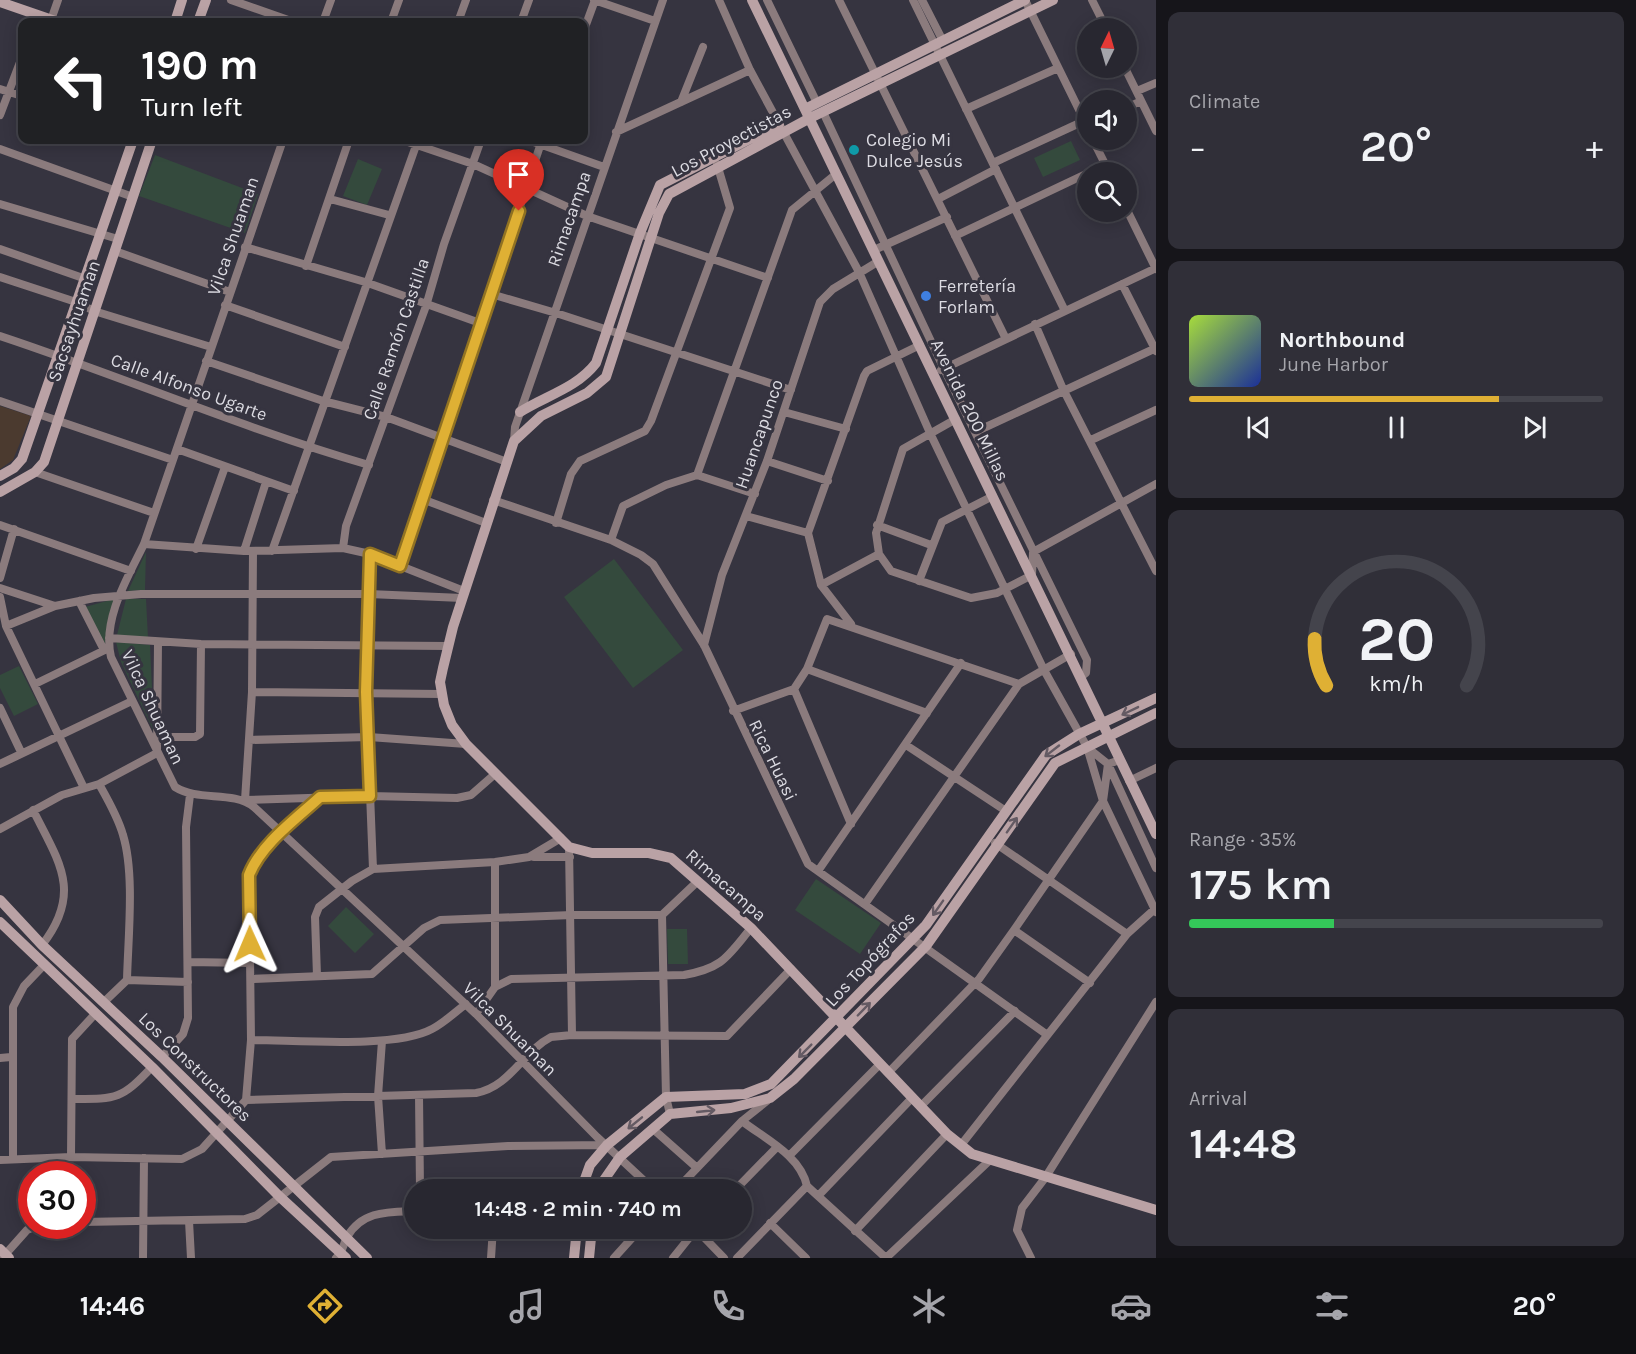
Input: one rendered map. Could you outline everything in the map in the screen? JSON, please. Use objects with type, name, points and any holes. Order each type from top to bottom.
[{"type":"main road","points":[[176,18],[182,0]]},
{"type":"main road","points":[[199,18],[206,0]]},
{"type":"main road","name":"Avenida 200 Millas","points":[[752,0],[920,345],[939,371],[956,419],[1071,654],[1130,781],[1153,822],[1156,834]]},
{"type":"main road","name":"Los Proyectistas","points":[[514,441],[541,416],[597,386],[606,377],[663,203],[669,194],[718,168],[781,128],[820,107],[939,47],[1053,0]]},
{"type":"main road","points":[[939,47],[1019,1]]},
{"type":"main road","points":[[0,2],[42,18]]},
{"type":"main road","points":[[520,412],[588,374],[596,363],[640,233],[660,185],[714,157],[781,128]]},
{"type":"main road","points":[[0,476],[14,468],[22,459],[83,278],[132,144]]},
{"type":"main road","name":"Sacsayhuaman","points":[[35,472],[44,462],[151,144]]},
{"type":"main road","points":[[514,441],[463,594],[442,668],[441,694],[452,725],[466,744],[561,838],[570,852]]},
{"type":"main road","points":[[0,492],[35,472]]},
{"type":"main road","name":"Los Topógrafos","points":[[666,1097],[745,1095],[771,1084],[926,925],[1046,755],[1079,734],[1156,698]]},
{"type":"main road","name":"Los Topógrafos","points":[[670,1114],[731,1108],[770,1098],[846,1028],[926,946],[1055,763],[1156,713]]},
{"type":"main road","name":"Rimacampa","points":[[570,852],[663,855],[671,858],[751,928],[947,1134],[972,1154],[1156,1210]]},
{"type":"main road","name":"Los Constructores","points":[[0,900],[42,945],[162,1057],[367,1258]]},
{"type":"main road","name":"Los Constructores","points":[[0,922],[152,1067],[341,1256]]},
{"type":"main road","points":[[585,1179],[590,1165],[607,1145],[666,1097]]},
{"type":"main road","points":[[604,1179],[620,1156],[670,1114]]},
{"type":"main road","points":[[574,1258],[576,1239]]},
{"type":"main road","points":[[589,1258],[591,1239]]},
{"type":"street","points":[[48,18],[58,0]]},
{"type":"street","points":[[231,0],[283,18]]},
{"type":"street","points":[[325,18],[331,0]]},
{"type":"street","points":[[392,18],[399,0]]},
{"type":"street","points":[[459,18],[466,0]]},
{"type":"street","points":[[523,18],[530,0]]},
{"type":"street","points":[[588,18],[594,0],[655,21]]},
{"type":"street","name":"Rimacampa","points":[[514,441],[520,412],[663,0]]},
{"type":"street","points":[[719,0],[750,70],[859,272],[930,433],[1044,670],[1087,747],[1103,801],[1155,910],[1127,934],[1090,983],[1046,1034],[961,1145]]},
{"type":"street","points":[[767,0],[885,245],[939,371],[975,432],[1087,660],[1086,673],[1081,676]]},
{"type":"street","points":[[839,0],[1006,339]]},
{"type":"street","points":[[913,0],[939,47]]},
{"type":"street","points":[[922,0],[939,47],[966,109],[1065,311]]},
{"type":"street","points":[[1092,0],[1101,18]]},
{"type":"street","points":[[1019,1],[1030,11],[1077,108]]},
{"type":"street","points":[[681,102],[703,47]]},
{"type":"street","points":[[0,115],[4,90],[18,64]]},
{"type":"street","points":[[966,109],[1058,69]]},
{"type":"street","points":[[616,132],[750,70]]},
{"type":"street","points":[[1156,83],[1137,91],[1156,131]]},
{"type":"street","points":[[1137,103],[1141,101]]},
{"type":"street","points":[[938,199],[994,166],[1077,130]]},
{"type":"street","name":"Vilca Shuaman","points":[[190,795],[175,787],[106,649],[120,595],[144,544],[282,144]]},
{"type":"street","points":[[306,266],[348,144]]},
{"type":"street","points":[[272,550],[323,401],[345,347],[389,214],[416,144]]},
{"type":"street","points":[[422,144],[473,164],[587,216],[768,278]]},
{"type":"street","name":"Calle Ramón Castilla","points":[[343,548],[346,526],[426,306],[444,244],[480,144]]},
{"type":"street","points":[[400,566],[541,144]]},
{"type":"street","points":[[547,144],[604,167]]},
{"type":"street","points":[[0,149],[133,197]]},
{"type":"street","points":[[556,523],[571,474],[580,461],[645,431],[678,354],[730,208],[714,157]]},
{"type":"street","points":[[697,475],[792,210],[836,174]]},
{"type":"street","points":[[956,236],[1077,178]]},
{"type":"street","points":[[330,199],[389,214]]},
{"type":"street","points":[[0,204],[118,239]]},
{"type":"street","points":[[874,250],[947,218]]},
{"type":"street","points":[[939,371],[1156,268],[1133,222]]},
{"type":"street","points":[[245,248],[365,282],[426,306],[480,323]]},
{"type":"street","points":[[0,249],[83,278]]},
{"type":"street","points":[[115,251],[230,292]]},
{"type":"street","name":"Huancapunco","points":[[704,645],[722,575],[767,461],[820,302],[833,289],[879,261]]},
{"type":"street","points":[[0,277],[76,302],[94,311],[211,347]]},
{"type":"street","points":[[975,432],[1063,389],[1156,349],[1122,284]]},
{"type":"street","points":[[490,294],[556,312],[621,336],[791,390]]},
{"type":"street","points":[[225,305],[345,347]]},
{"type":"street","points":[[1035,324],[1063,389],[1091,440],[1156,572]]},
{"type":"street","name":"Calle Alfonso Ugarte","points":[[0,336],[191,403],[307,447],[369,465]]},
{"type":"street","points":[[851,625],[821,585],[808,533],[864,376],[867,371],[920,345]]},
{"type":"street","points":[[206,361],[323,401],[386,417],[507,462]]},
{"type":"street","points":[[0,400],[173,460]]},
{"type":"street","points":[[1091,440],[1156,410]]},
{"type":"street","points":[[784,412],[846,429]]},
{"type":"street","points":[[956,419],[903,449],[878,525],[875,542],[879,554],[891,571],[971,598],[986,597],[1032,575],[1033,552]]},
{"type":"street","points":[[177,449],[294,491]]},
{"type":"street","points":[[767,461],[828,481]]},
{"type":"street","points":[[196,549],[225,467]]},
{"type":"street","points":[[35,472],[154,513]]},
{"type":"street","points":[[611,540],[622,506],[666,485],[697,475],[755,494]]},
{"type":"street","points":[[244,551],[266,482]]},
{"type":"street","points":[[1033,552],[1156,484]]},
{"type":"street","points":[[919,581],[931,545],[942,522],[993,496]]},
{"type":"street","points":[[422,499],[486,523]]},
{"type":"street","name":"Rica Huasi","points":[[494,500],[611,540],[641,555],[653,564],[704,645],[733,711],[808,864],[926,946],[1046,1034]]},
{"type":"street","points":[[746,516],[808,533]]},
{"type":"street","points":[[0,525],[131,571]]},
{"type":"street","points":[[878,525],[931,545]]},
{"type":"street","points":[[0,578],[14,529]]},
{"type":"street","points":[[144,544],[244,551],[343,548],[370,554],[463,594]]},
{"type":"street","points":[[245,800],[252,692],[253,551]]},
{"type":"street","points":[[370,554],[366,692],[373,869]]},
{"type":"street","points":[[821,585],[879,554]]},
{"type":"street","points":[[0,588],[55,606]]},
{"type":"street","points":[[6,626],[55,606],[120,595],[463,594]]},
{"type":"street","points":[[0,597],[6,626],[84,788]]},
{"type":"street","points":[[35,684],[106,649],[79,601]]},
{"type":"street","points":[[733,711],[794,689],[807,669],[827,619],[851,625],[1019,684]]},
{"type":"street","points":[[109,638],[201,644],[448,646]]},
{"type":"street","points":[[0,829],[62,795],[99,784],[158,753],[158,642]]},
{"type":"street","points":[[157,737],[195,737],[200,734],[201,644]]},
{"type":"street","points":[[865,904],[1019,684],[1071,654]]},
{"type":"street","points":[[818,871],[961,663]]},
{"type":"street","points":[[807,669],[927,713]]},
{"type":"street","points":[[794,689],[851,824]]},
{"type":"street","points":[[252,692],[441,694]]},
{"type":"street","points":[[0,764],[132,700]]},
{"type":"street","points":[[0,708],[21,752]]},
{"type":"street","points":[[249,740],[369,737],[466,744]]},
{"type":"street","points":[[906,745],[1006,811]]},
{"type":"street","points":[[1087,747],[1108,764],[1156,868]]},
{"type":"street","points":[[1108,764],[1120,760]]},
{"type":"street","points":[[888,1073],[976,982],[1014,930],[1103,801],[1108,764]]},
{"type":"street","points":[[1130,781],[1156,768]]},
{"type":"street","points":[[162,1057],[178,1041],[187,1027],[186,827],[190,795],[245,800],[370,796],[464,797],[471,795],[495,774]]},
{"type":"street","points":[[99,784],[117,817],[124,836],[128,864],[127,980]]},
{"type":"street","points":[[0,1160],[71,1157],[173,1160],[190,1157],[217,1134],[246,1100],[251,1040],[249,875],[252,867],[281,832],[320,797]]},
{"type":"street","name":"Vilca Shuaman","points":[[245,800],[476,1014],[643,1179]]},
{"type":"street","points":[[33,810],[59,863],[64,886],[63,908],[59,922],[42,945]]},
{"type":"street","points":[[529,857],[561,838]]},
{"type":"street","points":[[987,838],[1127,934]]},
{"type":"street","points":[[317,975],[315,917],[320,908],[341,889],[373,869],[495,862],[570,852],[572,1035]]},
{"type":"street","points":[[495,862],[495,987]]},
{"type":"street","points":[[251,979],[372,974],[424,928],[440,920],[572,915],[662,915],[698,881]]},
{"type":"street","points":[[662,915],[666,1097],[670,1114]]},
{"type":"street","points":[[476,1014],[495,987],[511,979],[684,975],[711,969],[720,964],[751,928]]},
{"type":"street","points":[[1014,930],[1090,983]]},
{"type":"street","points":[[188,962],[250,963]]},
{"type":"street","points":[[13,1159],[12,1015],[15,999],[44,965]]},
{"type":"street","points":[[246,1100],[483,1092],[500,1083],[541,1042],[551,1037],[664,1034],[727,1036],[791,969]]},
{"type":"street","points":[[104,1002],[127,980],[188,982]]},
{"type":"street","points":[[1031,1258],[1017,1230],[1022,1208],[1045,1178],[1156,1002]]},
{"type":"street","points":[[251,1040],[382,1041],[431,1030],[466,1005]]},
{"type":"street","points":[[921,1106],[1015,1011]]},
{"type":"street","points":[[71,1157],[72,1039],[95,1014]]},
{"type":"street","points":[[382,1041],[378,1096],[382,1154]]},
{"type":"street","points":[[0,1058],[11,1058]]},
{"type":"street","points":[[789,1156],[880,1064]]},
{"type":"street","points":[[72,1099],[121,1095],[130,1090],[152,1067]]},
{"type":"street","points":[[419,1095],[420,1179]]},
{"type":"street","points":[[686,1179],[742,1121],[770,1098]]},
{"type":"street","points":[[819,1195],[912,1098]]},
{"type":"street","points":[[742,1121],[789,1156],[805,1178],[807,1186],[886,1258],[990,1160]]},
{"type":"street","points":[[653,1129],[696,1167]]},
{"type":"street","points":[[855,1231],[947,1134]]},
{"type":"street","points":[[96,1222],[245,1219],[257,1215],[279,1196],[295,1187],[319,1164],[331,1157],[508,1146],[607,1145]]},
{"type":"street","points":[[746,1179],[777,1147]]},
{"type":"street","points":[[142,1258],[144,1158]]},
{"type":"street","points":[[737,1258],[807,1186]]},
{"type":"street","points":[[341,1256],[346,1239],[355,1226],[373,1214],[404,1211]]},
{"type":"street","points":[[189,1221],[191,1258]]},
{"type":"street","points":[[770,1223],[806,1258]]},
{"type":"street","points":[[4,1255],[19,1239]]},
{"type":"street","points":[[491,1258],[492,1239]]},
{"type":"street","points":[[614,1258],[631,1239]]},
{"type":"street","points":[[673,1258],[688,1239]]},
{"type":"street","points":[[706,1239],[724,1258]]},
{"type":"shaded area","points":[[0,406],[31,416],[13,460],[0,469]]},
{"type":"green space","points":[[1071,141],[1080,160],[1043,177],[1034,158]]},
{"type":"green space","points":[[155,155],[258,194],[245,233],[139,196]]},
{"type":"green space","points":[[358,159],[382,169],[367,205],[343,196]]},
{"type":"green space","points":[[146,552],[145,590],[128,591]]},
{"type":"green space","points":[[614,559],[683,650],[633,688],[564,597]]},
{"type":"green space","points":[[114,599],[105,645],[85,607]]},
{"type":"green space","points":[[126,599],[146,599],[148,638],[117,635]]},
{"type":"green space","points":[[116,642],[150,645],[154,732],[121,662]]},
{"type":"green space","points":[[19,666],[38,704],[14,716],[0,688],[0,675]]},
{"type":"green space","points":[[816,879],[881,923],[860,954],[795,910]]},
{"type":"green space","points":[[346,907],[374,934],[355,953],[328,926]]},
{"type":"green space","points":[[667,929],[687,929],[688,964],[668,964]]},
{"type":"place","name":"Colegio Mi Dulce Jesús","points":[[854,150]]},
{"type":"place","name":"Ferretería Forlam","points":[[926,296]]},
{"type":"route","points":[[250,944],[249,875],[252,867],[281,832],[320,797],[370,796],[366,692],[370,554],[400,566],[447,419],[519,211]]}]
